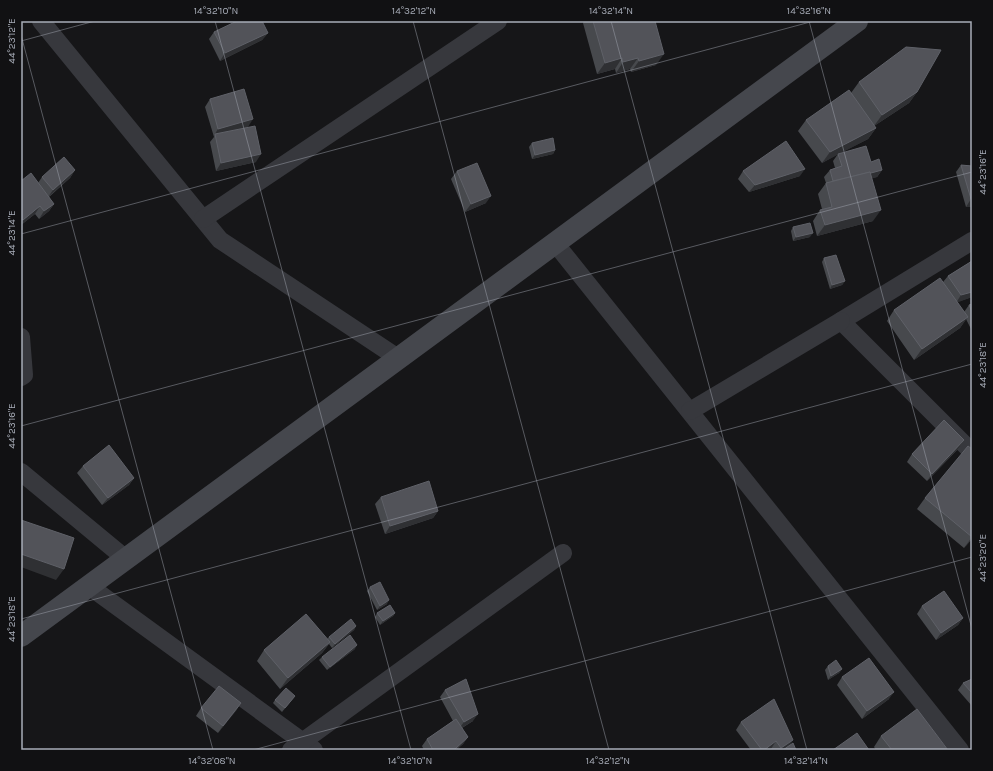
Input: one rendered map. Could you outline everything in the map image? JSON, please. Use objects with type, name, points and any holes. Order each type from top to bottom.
[{"type":"street","points":[[42,21],[220,240],[398,358]]},
{"type":"street","points":[[203,219],[498,21]]},
{"type":"street","points":[[21,636],[856,21]]},
{"type":"street","points":[[690,411],[972,241]]},
{"type":"street","points":[[555,243],[960,750]]},
{"type":"street","points":[[841,321],[972,452]]},
{"type":"street","points":[[21,337],[24,375],[21,377]]},
{"type":"street","points":[[21,472],[126,559]]},
{"type":"street","points":[[89,586],[302,747],[563,553]]},
{"type":"building","points":[[237,21],[262,21],[268,33],[225,53],[214,32]]},
{"type":"building","points":[[593,21],[655,21],[664,54],[639,61],[638,58],[623,62],[622,58],[605,63]]},
{"type":"building","points":[[906,47],[941,50],[917,92],[882,115],[859,82]]},
{"type":"building","points":[[244,89],[253,119],[218,129],[210,99]]},
{"type":"building","points":[[849,90],[876,128],[830,152],[806,120]]},
{"type":"building","points":[[255,126],[261,154],[221,163],[215,134]]},
{"type":"building","points":[[553,138],[555,150],[535,155],[532,143]]},
{"type":"building","points":[[786,141],[805,169],[755,185],[743,171]]},
{"type":"building","points":[[866,146],[871,162],[879,159],[882,170],[833,181],[830,170],[842,166],[838,154]]},
{"type":"building","points":[[64,157],[75,170],[53,190],[42,177]]},
{"type":"building","points":[[477,163],[491,196],[471,204],[457,171]]},
{"type":"building","points":[[961,165],[972,166],[972,199],[971,199]]},
{"type":"building","points":[[870,172],[881,210],[825,225],[820,210],[832,207],[826,183]]},
{"type":"building","points":[[31,173],[54,204],[44,211],[40,206],[23,220],[21,218],[21,181]]},
{"type":"building","points":[[810,223],[813,233],[796,237],[793,227]]},
{"type":"building","points":[[836,255],[845,281],[832,285],[824,258]]},
{"type":"building","points":[[972,261],[972,292],[961,295],[948,276]]},
{"type":"building","points":[[940,278],[968,317],[922,349],[894,310]]},
{"type":"building","points":[[972,304],[972,312],[969,305]]},
{"type":"building","points":[[944,420],[964,440],[932,474],[912,454]]},
{"type":"building","points":[[109,445],[134,478],[108,498],[83,466]]},
{"type":"building","points":[[968,446],[972,449],[972,537],[925,498]]},
{"type":"building","points":[[429,481],[438,511],[390,526],[381,497]]},
{"type":"building","points":[[21,520],[74,538],[64,569],[21,554]]},
{"type":"building","points":[[380,582],[389,600],[380,606],[370,587]]},
{"type":"building","points":[[944,591],[963,618],[941,633],[922,606]]},
{"type":"building","points":[[390,605],[395,613],[383,621],[377,613]]},
{"type":"building","points":[[306,614],[330,642],[288,678],[264,650]]},
{"type":"building","points":[[351,619],[356,626],[335,644],[329,637]]},
{"type":"building","points":[[350,635],[357,645],[330,667],[322,657]]},
{"type":"building","points":[[869,658],[894,692],[867,711],[842,677]]},
{"type":"building","points":[[836,660],[842,669],[831,676],[828,666]]},
{"type":"building","points":[[466,679],[478,714],[464,722],[445,690]]},
{"type":"building","points":[[972,679],[972,693],[963,683]]},
{"type":"building","points":[[219,686],[241,703],[223,726],[201,708]]},
{"type":"building","points":[[286,688],[295,696],[285,708],[275,700]]},
{"type":"building","points":[[774,699],[793,740],[781,748],[776,741],[762,750],[741,722]]},
{"type":"building","points":[[917,709],[948,750],[892,750],[881,736]]},
{"type":"building","points":[[456,719],[468,737],[454,750],[433,750],[427,739]]},
{"type":"building","points":[[857,733],[869,750],[833,750]]},
{"type":"building","points":[[793,743],[796,750],[783,750]]}]
